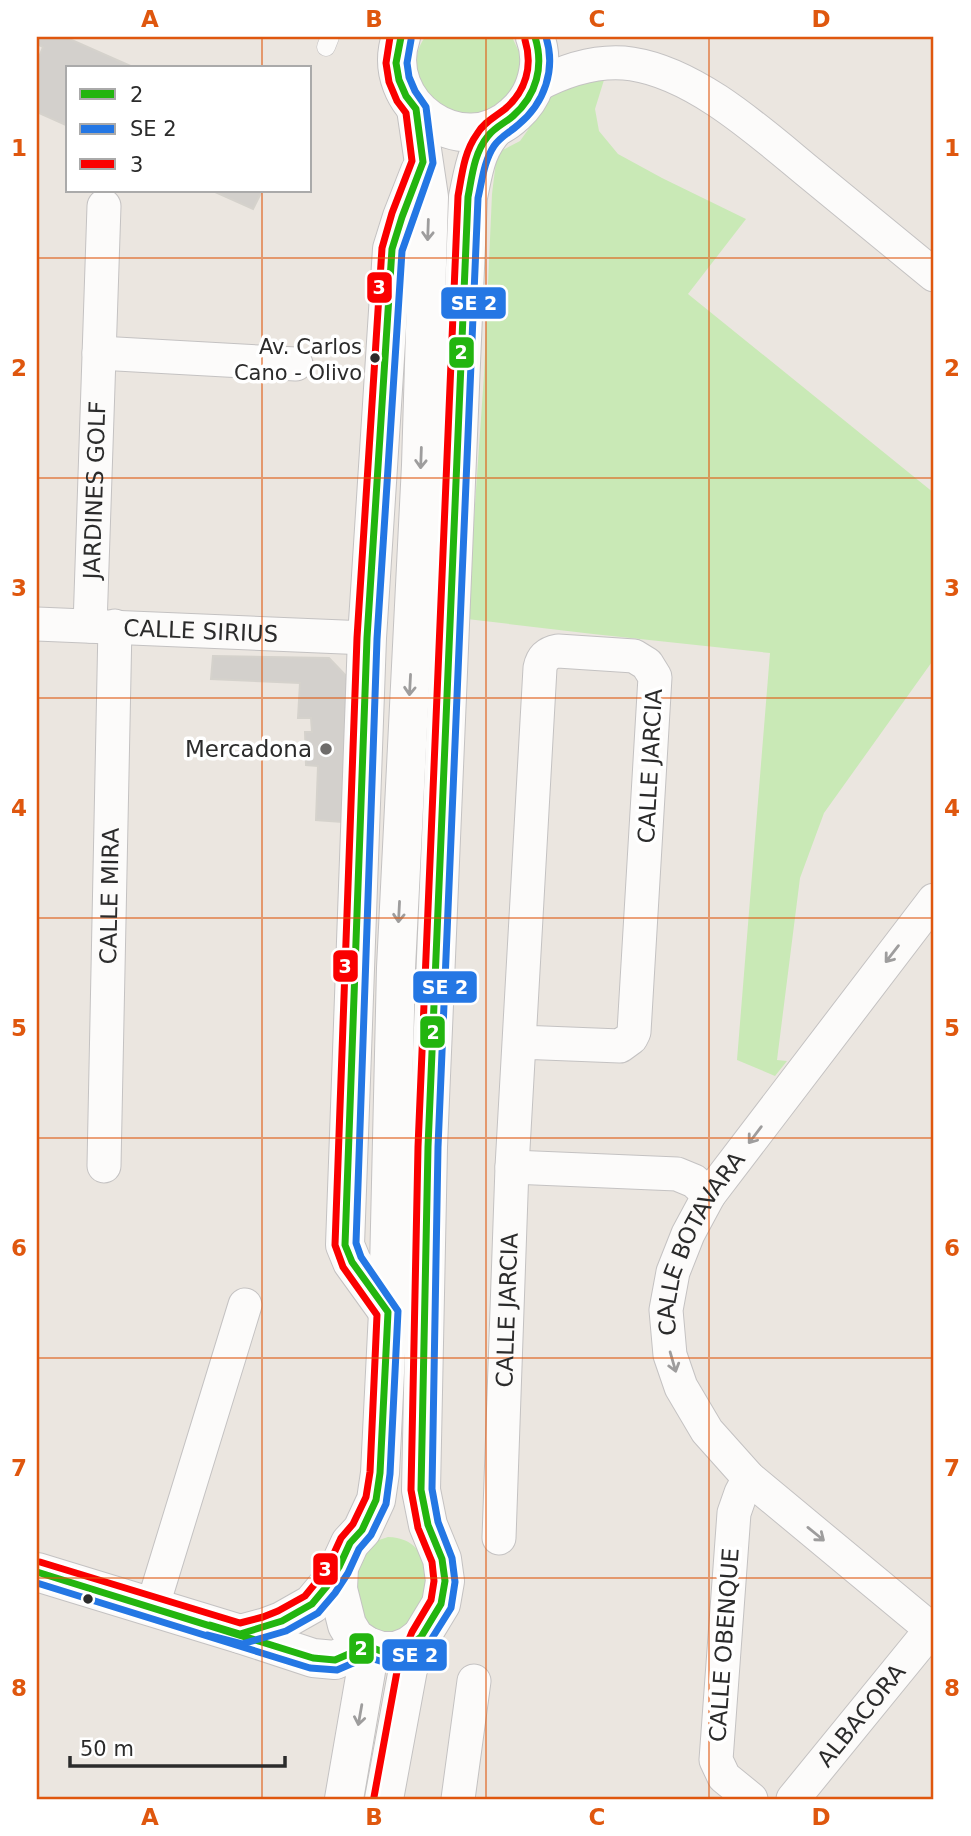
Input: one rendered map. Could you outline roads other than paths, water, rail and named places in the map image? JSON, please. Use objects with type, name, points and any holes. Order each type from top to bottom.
[{"type":"street","points":[[536,39],[559,52],[608,63]]},
{"type":"street","points":[[384,1799],[408,1669],[421,1637],[441,1604],[445,1581],[442,1559],[426,1518],[421,1490],[428,1146],[468,197],[479,151],[486,138],[496,127],[511,118],[533,92],[540,58],[536,39]]},
{"type":"street","points":[[397,40],[396,63],[399,80],[416,110],[429,121],[462,132],[496,127]]},
{"type":"street","points":[[535,86],[560,73],[608,63],[634,64],[666,74],[706,94],[743,119],[934,275]]},
{"type":"street","points":[[362,1530],[376,1500],[380,1473],[388,1312],[397,955],[422,426],[429,197],[416,110]]},
{"type":"street","points":[[388,1312],[352,1262],[345,1245],[368,638],[392,249],[423,162]]},
{"type":"street","name":"JARDINES GOLF","points":[[102,626],[99,353],[104,206]]},
{"type":"street","points":[[99,353],[296,364]]},
{"type":"street","name":"CALLE SIRIUS","points":[[37,624],[368,638]]},
{"type":"street","name":"CALLE MIRA","points":[[102,626],[104,1166]]},
{"type":"street","name":"CALLE JARCIA","points":[[499,1538],[512,1167],[519,1042],[541,663],[547,654],[558,651],[634,656],[647,664],[655,677],[634,1032],[631,1038],[620,1046],[519,1042]]},
{"type":"street","name":"CALLE BOTAVARA","points":[[933,1628],[749,1478],[707,1431],[681,1388],[670,1355],[666,1310],[673,1272],[688,1234],[709,1195],[934,900]]},
{"type":"street","points":[[512,1167],[677,1174],[694,1181],[709,1195]]},
{"type":"street","points":[[152,1608],[245,1305]]},
{"type":"street","name":"CALLE OBENQUE","points":[[749,1478],[734,1513],[716,1760],[724,1777],[751,1799]]},
{"type":"street","points":[[240,1633],[282,1621],[312,1604],[340,1567],[350,1543],[362,1530],[376,1522],[393,1520],[409,1523],[424,1531],[435,1544]]},
{"type":"street","points":[[340,1567],[338,1589],[347,1625],[355,1638],[381,1651],[396,1651],[421,1637]]},
{"type":"street","points":[[37,1572],[240,1633],[313,1658],[335,1660],[369,1647]]},
{"type":"street","name":"ALBACORA","points":[[793,1799],[933,1628]]},
{"type":"street","points":[[344,1799],[369,1647]]},
{"type":"street","points":[[458,1799],[474,1681]]},
{"type":"place","name":"Av. Carlos Cano - Olivo","points":[[375,358]]},
{"type":"place","name":"Mercadona","points":[[326,749]]}]
